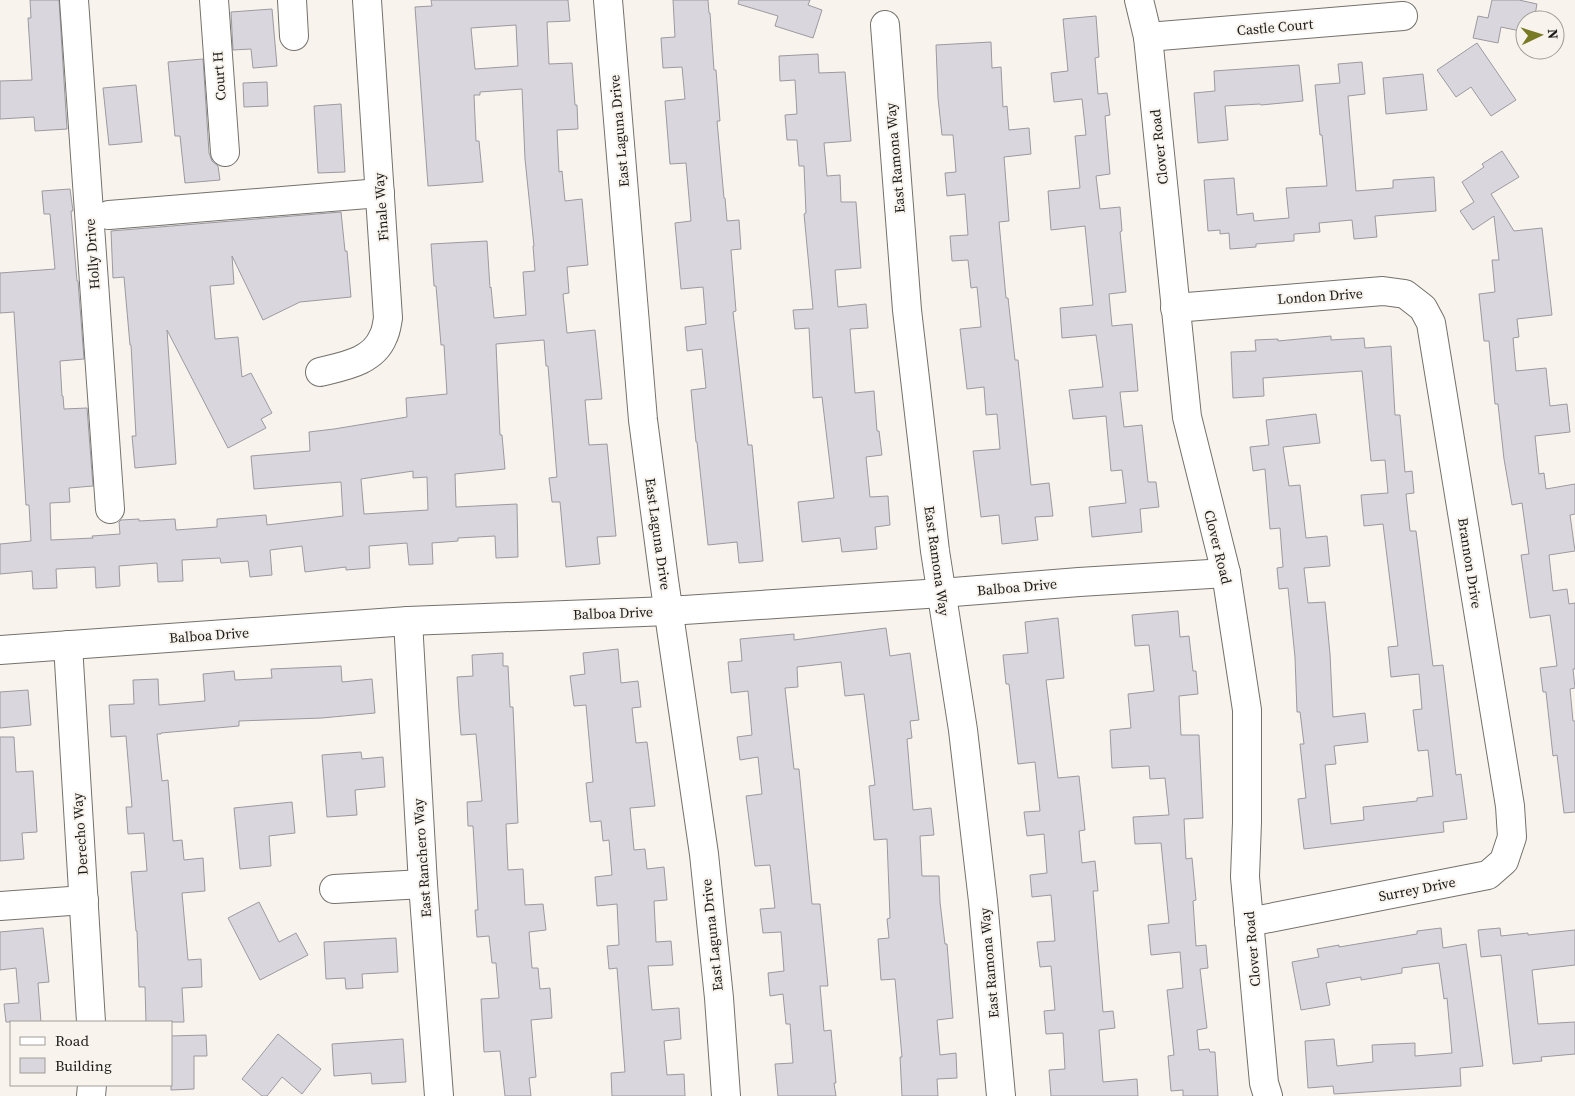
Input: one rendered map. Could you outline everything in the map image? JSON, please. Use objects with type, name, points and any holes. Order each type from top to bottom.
[{"type":"street","name":"Holly Drive","points":[[74,0],[110,509]]},
{"type":"street","name":"Court H","points":[[214,0],[225,152]]},
{"type":"street","points":[[292,0],[294,36]]},
{"type":"street","name":"Finale Way","points":[[320,372],[345,366],[368,357],[383,339],[388,318],[367,0]]},
{"type":"street","name":"East Laguna Drive","points":[[608,0],[643,420],[704,854],[719,998],[726,1096]]},
{"type":"street","name":"Clover Road","points":[[1139,0],[1148,37],[1187,417],[1226,573],[1247,710],[1245,877],[1264,1082],[1268,1096]]},
{"type":"street","name":"Castle Court","points":[[1148,37],[1403,16]]},
{"type":"street","name":"East Ramona Way","points":[[884,25],[907,310],[935,551],[962,730],[981,882],[1001,1096]]},
{"type":"street","name":"Holly Drive","points":[[110,216],[380,193]]},
{"type":"street","name":"London Drive","points":[[1176,308],[1384,291],[1405,294],[1423,308],[1431,323],[1434,343]]},
{"type":"street","name":"Brannon Drive","points":[[1434,343],[1506,784]]},
{"type":"street","name":"Balboa Drive","points":[[0,650],[408,621],[669,612],[1226,573]]},
{"type":"street","name":"East Ranchero Way","points":[[408,621],[423,884],[439,1096]]},
{"type":"street","name":"Derecho Way","points":[[68,645],[91,1021]]},
{"type":"street","name":"Surrey Drive","points":[[1249,922],[1488,875],[1504,861],[1512,837],[1506,784]]},
{"type":"street","points":[[334,888],[423,884]]},
{"type":"street","points":[[0,906],[84,900]]},
{"type":"building","points":[[30,0],[59,0],[67,129],[35,131],[34,117],[0,119],[0,81],[32,80],[28,18],[31,18]]},
{"type":"building","points":[[431,0],[568,0],[570,21],[547,22],[549,64],[572,63],[575,105],[577,105],[578,129],[557,130],[559,172],[562,171],[565,201],[582,199],[588,265],[567,267],[569,293],[563,294],[567,333],[595,330],[602,399],[585,400],[589,445],[607,444],[616,536],[597,537],[600,564],[566,567],[560,502],[552,502],[549,478],[557,477],[548,366],[546,366],[544,340],[496,344],[500,435],[502,435],[505,469],[455,474],[456,507],[517,504],[518,557],[496,558],[495,536],[458,538],[458,541],[432,543],[433,564],[409,565],[407,543],[369,546],[370,568],[346,570],[346,567],[305,572],[302,546],[270,550],[272,575],[250,577],[248,561],[221,563],[220,558],[182,560],[183,581],[158,582],[157,563],[119,566],[120,586],[96,588],[95,567],[56,569],[57,588],[33,589],[32,571],[0,574],[0,544],[31,541],[29,505],[26,505],[14,312],[0,313],[0,273],[55,269],[50,214],[44,214],[42,191],[70,189],[84,359],[60,361],[62,396],[64,409],[87,408],[93,486],[69,488],[70,502],[50,503],[51,540],[93,538],[92,536],[120,534],[119,522],[121,520],[175,519],[176,530],[217,527],[217,519],[266,515],[267,525],[343,516],[341,482],[254,489],[251,456],[310,451],[309,432],[407,417],[406,398],[447,394],[444,345],[441,345],[431,244],[487,241],[494,318],[526,315],[523,272],[535,271],[525,159],[522,89],[480,92],[480,95],[474,95],[476,141],[479,141],[483,182],[428,186],[415,7],[432,6]],"holes":[[[516,25],[518,66],[475,69],[471,28]],[[413,471],[413,478],[427,477],[428,510],[364,514],[361,479]]]},
{"type":"building","points":[[673,0],[708,0],[714,70],[716,70],[720,121],[717,121],[727,221],[739,220],[741,249],[731,250],[736,311],[733,312],[748,445],[752,445],[763,561],[739,563],[737,542],[708,545],[691,390],[706,388],[702,349],[687,351],[685,327],[706,324],[703,287],[681,289],[675,223],[691,221],[686,163],[670,164],[665,101],[685,99],[682,67],[663,68],[661,38],[675,37]]},
{"type":"building","points":[[739,0],[810,0],[808,5],[822,10],[813,38],[775,26],[778,16],[738,4]]},
{"type":"building","points":[[1492,0],[1519,0],[1537,4],[1536,10],[1515,10],[1515,30],[1501,27],[1498,43],[1473,38],[1478,16],[1488,18]]},
{"type":"building","points":[[272,9],[277,66],[253,68],[251,49],[233,50],[231,12]]},
{"type":"building","points":[[1096,16],[1099,57],[1095,58],[1098,94],[1107,93],[1110,115],[1105,116],[1110,174],[1096,176],[1100,209],[1120,207],[1122,231],[1120,232],[1126,292],[1109,294],[1112,326],[1132,324],[1138,391],[1120,392],[1124,427],[1142,425],[1148,482],[1156,482],[1159,507],[1140,509],[1142,532],[1092,537],[1089,507],[1126,503],[1122,470],[1111,471],[1106,416],[1073,419],[1069,390],[1103,387],[1096,335],[1062,338],[1060,308],[1093,305],[1085,226],[1051,230],[1048,191],[1080,188],[1075,136],[1086,135],[1082,99],[1054,102],[1051,73],[1068,71],[1063,19]]},
{"type":"building","points":[[991,42],[992,68],[1001,67],[1003,107],[1007,106],[1009,130],[1029,128],[1031,154],[1004,157],[1009,221],[999,222],[1006,298],[1008,298],[1015,360],[1018,360],[1031,485],[1049,483],[1053,516],[1035,517],[1038,540],[1002,544],[999,515],[981,517],[973,451],[1000,449],[997,414],[986,415],[984,387],[967,389],[960,329],[981,327],[977,287],[971,288],[968,260],[952,261],[950,236],[968,235],[965,194],[947,196],[945,173],[956,172],[953,135],[942,135],[938,98],[936,45]]},
{"type":"building","points":[[1477,43],[1516,100],[1491,116],[1471,87],[1456,97],[1437,70]]},
{"type":"building","points":[[818,54],[819,73],[845,72],[851,141],[824,143],[827,176],[840,175],[841,202],[856,202],[861,268],[835,270],[838,307],[866,304],[868,328],[850,329],[855,393],[874,391],[877,431],[879,431],[882,455],[866,457],[870,497],[888,496],[890,525],[875,527],[877,549],[842,552],[840,538],[802,542],[798,502],[834,498],[822,397],[813,398],[809,328],[795,329],[793,310],[813,309],[804,214],[806,213],[804,166],[799,166],[797,140],[787,140],[785,115],[797,114],[795,80],[780,81],[779,56]]},
{"type":"building","points":[[203,59],[209,153],[212,161],[218,166],[220,180],[185,183],[180,136],[175,136],[168,62]]},
{"type":"building","points":[[1362,62],[1365,94],[1348,96],[1356,191],[1393,188],[1393,180],[1434,177],[1436,211],[1375,216],[1377,237],[1354,239],[1352,220],[1319,223],[1320,232],[1294,234],[1294,241],[1256,244],[1256,247],[1230,249],[1229,233],[1220,234],[1220,230],[1208,231],[1204,180],[1234,178],[1237,215],[1253,213],[1254,221],[1289,218],[1286,188],[1327,186],[1315,85],[1340,83],[1338,64]]},
{"type":"building","points":[[1299,65],[1303,101],[1225,106],[1228,140],[1198,143],[1194,93],[1215,91],[1214,71]]},
{"type":"building","points":[[1423,74],[1427,110],[1386,114],[1383,78]]},
{"type":"building","points":[[267,82],[268,106],[244,107],[243,83]]},
{"type":"building","points":[[136,85],[142,142],[109,145],[103,88]]},
{"type":"building","points":[[341,104],[345,172],[318,173],[314,106]]},
{"type":"building","points":[[1502,151],[1519,177],[1491,194],[1514,231],[1542,228],[1552,315],[1517,319],[1519,337],[1513,338],[1516,371],[1546,368],[1550,406],[1567,404],[1570,432],[1535,436],[1539,474],[1544,473],[1546,489],[1575,484],[1575,514],[1570,515],[1575,551],[1549,555],[1553,591],[1567,589],[1569,604],[1575,603],[1575,669],[1573,669],[1575,688],[1570,689],[1573,721],[1575,721],[1575,812],[1564,813],[1557,755],[1553,756],[1546,692],[1543,692],[1540,668],[1557,666],[1550,615],[1530,618],[1521,555],[1529,554],[1522,503],[1512,505],[1504,459],[1498,404],[1495,404],[1489,341],[1484,341],[1479,294],[1495,292],[1492,260],[1499,260],[1494,216],[1473,230],[1460,211],[1474,202],[1462,182],[1484,167],[1482,164]]},
{"type":"building","points":[[341,212],[351,297],[300,302],[263,320],[232,256],[234,284],[210,286],[215,339],[238,337],[242,377],[251,373],[272,413],[261,419],[266,428],[228,448],[167,330],[176,464],[135,468],[132,436],[136,436],[131,345],[124,277],[113,278],[111,231]]},
{"type":"building","points":[[1331,336],[1331,340],[1364,338],[1365,348],[1391,346],[1395,415],[1400,415],[1405,472],[1412,471],[1414,493],[1406,494],[1410,531],[1416,531],[1433,666],[1443,665],[1456,775],[1461,774],[1467,819],[1443,822],[1444,832],[1304,849],[1298,799],[1306,798],[1300,744],[1304,744],[1300,712],[1297,712],[1295,657],[1288,588],[1279,589],[1277,568],[1283,567],[1280,528],[1270,529],[1265,469],[1253,471],[1250,447],[1269,445],[1266,420],[1316,414],[1320,443],[1283,447],[1289,486],[1300,485],[1306,538],[1327,536],[1330,566],[1304,568],[1308,603],[1325,602],[1333,717],[1365,713],[1368,742],[1334,746],[1336,764],[1325,765],[1331,824],[1364,820],[1363,807],[1417,801],[1417,798],[1433,796],[1428,750],[1418,751],[1413,710],[1422,709],[1419,674],[1391,677],[1388,647],[1398,646],[1383,524],[1364,526],[1361,495],[1388,493],[1385,460],[1371,461],[1362,371],[1263,378],[1264,396],[1233,398],[1231,352],[1256,351],[1255,340],[1278,339],[1278,341]]},
{"type":"building","points":[[1178,611],[1180,637],[1189,636],[1193,671],[1196,671],[1198,694],[1179,696],[1181,735],[1199,735],[1203,818],[1184,819],[1186,859],[1192,858],[1196,900],[1193,901],[1196,946],[1206,945],[1208,968],[1200,969],[1207,1028],[1197,1030],[1199,1050],[1209,1049],[1210,1052],[1215,1052],[1218,1096],[1183,1096],[1183,1090],[1171,1091],[1168,1056],[1174,1055],[1167,990],[1183,988],[1180,952],[1151,955],[1148,925],[1169,923],[1161,843],[1135,844],[1133,817],[1169,815],[1165,778],[1150,779],[1149,766],[1112,768],[1110,730],[1131,728],[1128,694],[1154,691],[1149,645],[1135,646],[1132,615]]},
{"type":"building","points":[[1058,618],[1064,678],[1046,680],[1058,778],[1079,776],[1085,830],[1079,831],[1082,863],[1095,861],[1098,891],[1093,891],[1103,1012],[1113,1011],[1115,1028],[1099,1030],[1103,1082],[1137,1079],[1138,1096],[1051,1096],[1049,1070],[1065,1069],[1063,1033],[1046,1034],[1044,1011],[1055,1010],[1051,966],[1040,967],[1037,942],[1055,941],[1051,895],[1032,897],[1030,875],[1047,873],[1044,834],[1027,836],[1024,812],[1040,811],[1035,762],[1018,764],[1009,684],[1006,684],[1003,655],[1028,653],[1025,622]]},
{"type":"building","points":[[886,628],[890,656],[910,653],[919,720],[910,721],[912,738],[907,739],[913,810],[931,808],[934,835],[920,836],[922,876],[939,876],[940,902],[945,944],[947,944],[953,1018],[937,1020],[940,1055],[956,1053],[957,1078],[937,1079],[938,1096],[902,1096],[900,1057],[902,1057],[895,979],[881,980],[878,939],[889,938],[887,919],[890,918],[887,839],[874,840],[869,786],[875,785],[864,694],[845,696],[841,662],[797,667],[798,687],[785,688],[794,769],[799,769],[812,904],[820,904],[828,986],[820,986],[824,1031],[831,1030],[836,1096],[778,1096],[775,1064],[793,1063],[790,1024],[786,1024],[783,994],[770,996],[768,973],[784,971],[781,932],[763,933],[760,909],[775,908],[770,865],[755,866],[746,796],[762,794],[758,757],[740,760],[737,737],[752,735],[748,691],[731,693],[728,662],[742,661],[740,639],[794,634],[794,640]]},
{"type":"building","points":[[618,649],[621,683],[638,681],[641,707],[632,708],[636,743],[647,742],[655,806],[630,808],[634,850],[645,849],[647,869],[664,867],[667,900],[654,901],[656,942],[671,941],[673,965],[648,966],[652,1010],[679,1008],[681,1039],[664,1041],[667,1075],[684,1074],[685,1096],[612,1096],[611,1073],[625,1072],[617,968],[609,969],[607,946],[619,945],[617,904],[597,906],[595,877],[612,875],[609,840],[603,841],[601,821],[590,822],[586,783],[593,782],[586,705],[574,706],[570,676],[585,674],[583,653]]},
{"type":"building","points":[[503,653],[503,666],[508,666],[510,707],[513,707],[518,823],[506,824],[508,870],[523,869],[525,905],[543,904],[546,930],[529,932],[532,968],[538,968],[540,989],[550,988],[552,1018],[531,1020],[536,1077],[529,1078],[531,1096],[505,1096],[500,1051],[484,1052],[481,999],[499,998],[496,963],[492,963],[489,936],[477,937],[475,910],[478,910],[473,826],[468,826],[467,802],[482,801],[476,734],[461,735],[459,710],[457,677],[473,676],[472,655]]},
{"type":"building","points":[[341,666],[342,682],[372,679],[375,713],[322,718],[239,721],[239,726],[157,734],[162,781],[168,780],[173,841],[182,840],[184,860],[203,858],[205,891],[182,893],[188,960],[201,959],[202,987],[182,988],[184,1022],[146,1021],[145,987],[139,987],[137,931],[131,872],[147,871],[144,833],[128,834],[126,807],[132,807],[126,736],[111,737],[109,705],[134,704],[133,680],[158,679],[159,705],[205,701],[203,674],[234,671],[235,680],[272,678],[271,669]]},
{"type":"building","points":[[28,690],[31,725],[0,728],[0,692]]},
{"type":"building","points":[[0,737],[14,737],[16,772],[33,771],[37,832],[22,833],[24,859],[0,861]]},
{"type":"building","points":[[361,752],[362,759],[383,757],[385,787],[355,790],[357,815],[327,817],[322,755]]},
{"type":"building","points":[[292,802],[295,833],[269,836],[271,866],[240,869],[234,808]]},
{"type":"building","points":[[259,902],[279,942],[296,933],[308,955],[260,980],[228,918]]},
{"type":"building","points":[[43,928],[49,982],[38,983],[41,1021],[6,1022],[4,1004],[19,1003],[16,968],[0,970],[0,932]]},
{"type":"building","points":[[1441,928],[1443,948],[1466,944],[1483,1066],[1460,1068],[1461,1086],[1334,1094],[1333,1086],[1308,1088],[1305,1041],[1334,1039],[1337,1066],[1373,1062],[1372,1045],[1415,1043],[1415,1056],[1452,1053],[1447,998],[1444,999],[1439,963],[1402,968],[1402,973],[1361,980],[1361,977],[1326,983],[1330,1005],[1301,1010],[1292,962],[1319,957],[1317,949],[1417,934],[1417,931]]},
{"type":"building","points":[[1500,928],[1501,936],[1575,930],[1575,965],[1532,970],[1538,1024],[1575,1022],[1575,1054],[1541,1057],[1542,1061],[1513,1064],[1501,955],[1481,957],[1478,930]]},
{"type":"building","points":[[396,938],[398,972],[362,974],[363,988],[346,989],[345,978],[326,979],[324,942]]},
{"type":"building","points":[[278,1034],[321,1069],[302,1094],[282,1077],[267,1096],[262,1096],[242,1079]]},
{"type":"building","points":[[206,1035],[207,1056],[194,1056],[194,1089],[171,1090],[172,1036]]},
{"type":"building","points":[[403,1039],[406,1082],[372,1084],[371,1073],[334,1076],[332,1044]]}]
